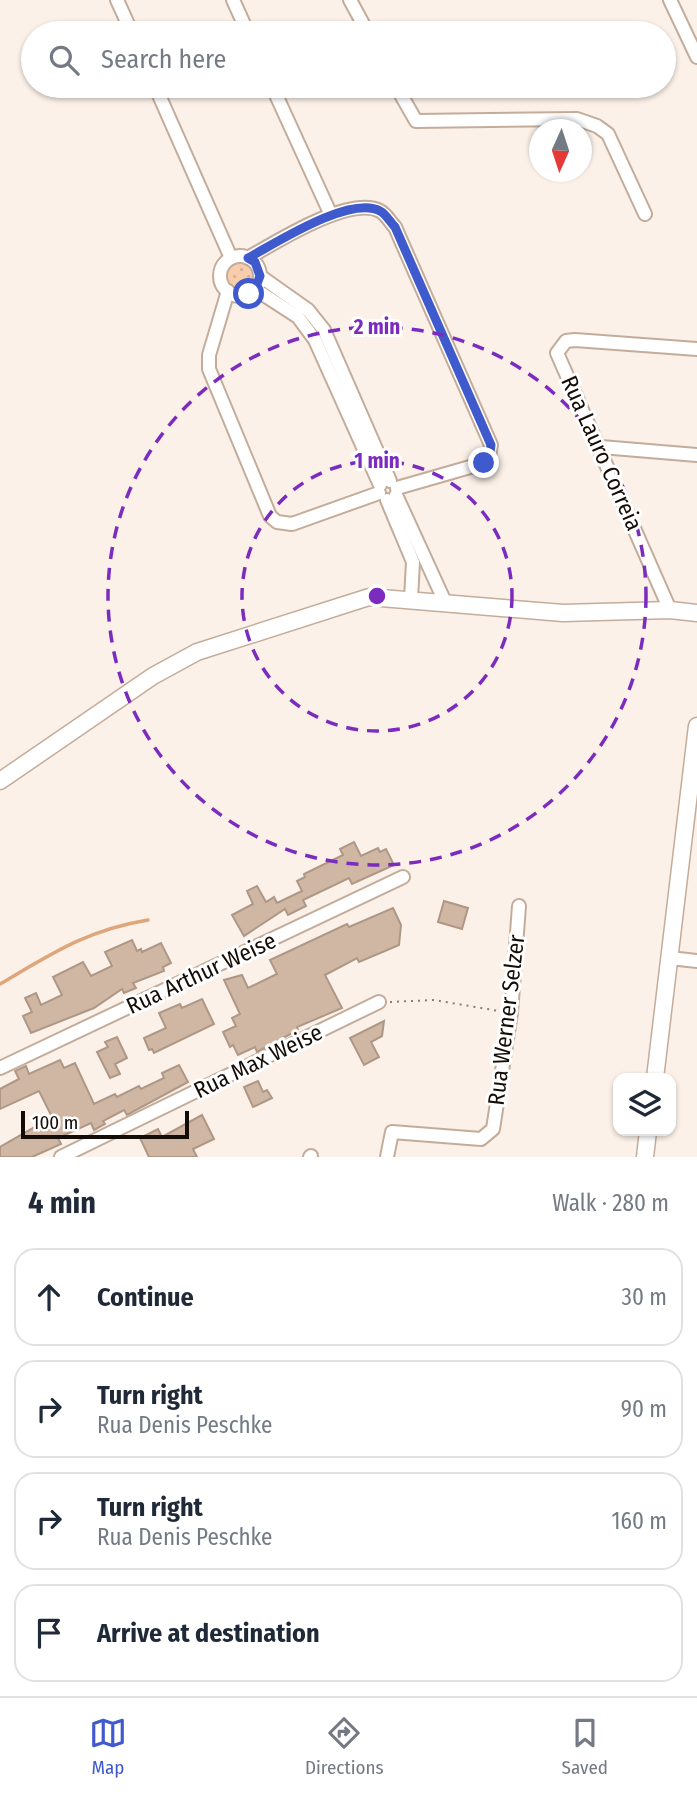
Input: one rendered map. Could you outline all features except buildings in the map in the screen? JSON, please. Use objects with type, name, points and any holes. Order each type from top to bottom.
[{"type":"street","points":[[117,0],[127,21]]},
{"type":"street","points":[[233,0],[243,21]]},
{"type":"street","points":[[350,0],[361,21]]},
{"type":"street","points":[[670,0],[697,57]]},
{"type":"street","points":[[160,98],[231,258]]},
{"type":"street","points":[[278,98],[331,213]]},
{"type":"street","points":[[403,98],[416,121],[578,120],[597,126],[608,134],[645,214]]},
{"type":"street","points":[[228,291],[209,355],[209,369],[270,516],[277,522],[292,524],[388,490],[484,463],[489,457],[491,445],[395,227],[383,212],[373,208],[331,213],[248,258],[231,258]]},
{"type":"street","points":[[231,258],[221,270],[220,278],[228,291],[242,296],[255,289],[260,276]]},
{"type":"street","points":[[248,258],[255,262],[260,276],[308,310],[324,330],[388,490],[413,562],[411,599]]},
{"type":"street","points":[[255,289],[298,317],[316,340],[445,602]]},
{"type":"street","name":"Rua Lauro Correia","points":[[670,610],[601,447],[557,354],[560,346],[575,340],[697,349]]},
{"type":"street","points":[[601,447],[697,455]]},
{"type":"street","points":[[0,781],[153,676],[198,652],[369,597],[563,613],[670,610],[697,613]]},
{"type":"street","points":[[656,1073],[697,726]]},
{"type":"street","name":"Rua Arthur Weise","points":[[0,1068],[402,877]]},
{"type":"street","name":"Rua Werner Selzer","points":[[387,1157],[392,1132],[481,1139],[493,1129],[510,1013],[519,906]]},
{"type":"street","points":[[670,958],[697,961]]},
{"type":"street","name":"Rua Max Weise","points":[[61,1157],[379,1002]]},
{"type":"street","points":[[645,1157],[647,1136]]},
{"type":"path","points":[[379,1002],[434,1000],[510,1013]]},
{"type":"shaded area","points":[[240,260],[251,265],[256,276],[251,287],[240,292],[229,287],[224,276],[229,265]]},
{"type":"waterway","points":[[0,984],[88,936],[148,920]]},
{"type":"route","points":[[249,294],[259,283],[260,276],[255,262],[248,258],[331,213],[373,208],[383,212],[395,227],[491,445],[489,457],[484,463]]}]
